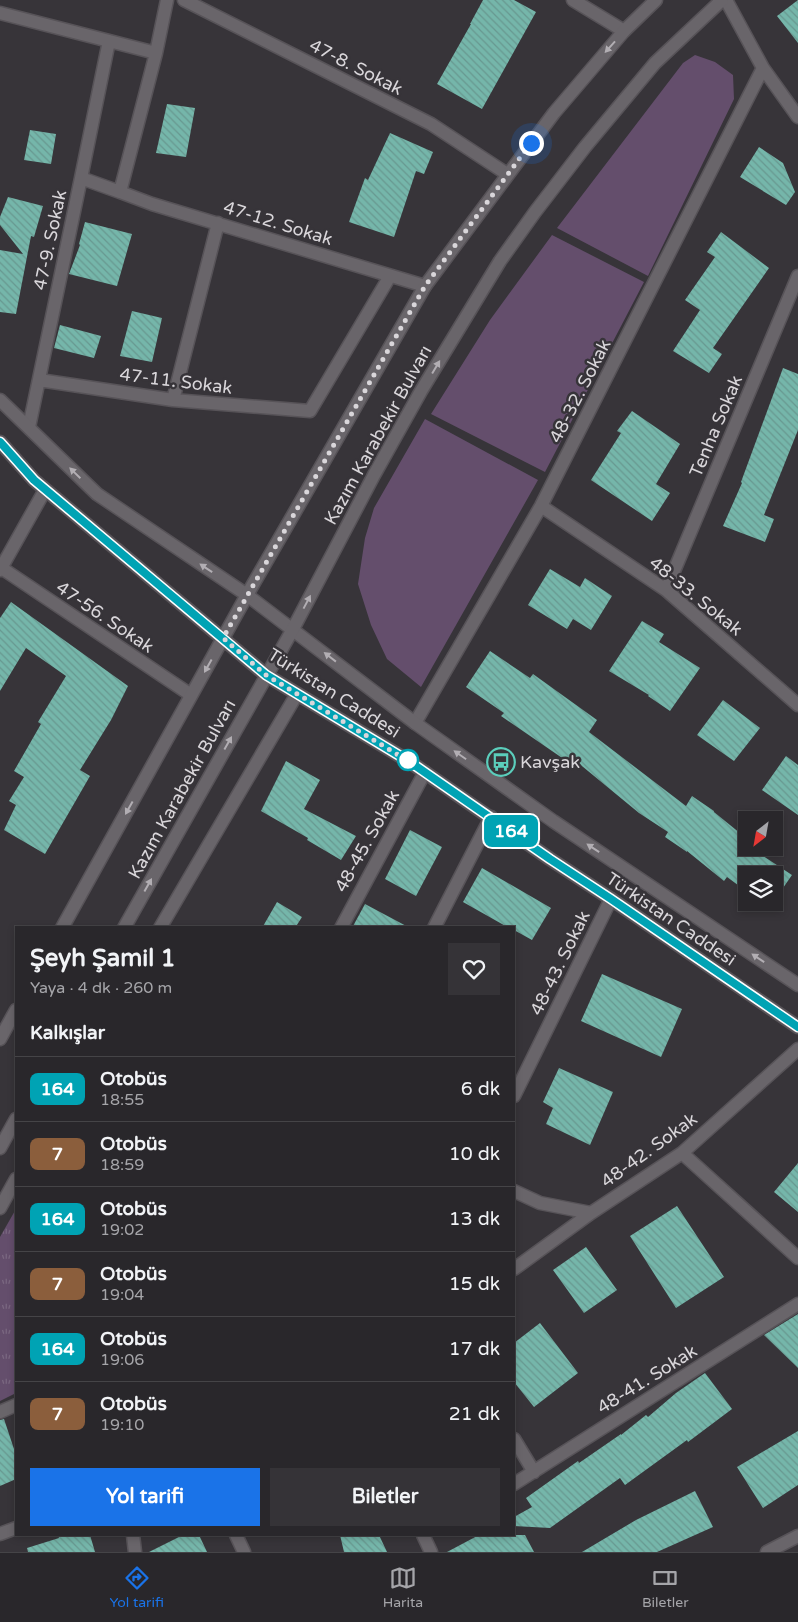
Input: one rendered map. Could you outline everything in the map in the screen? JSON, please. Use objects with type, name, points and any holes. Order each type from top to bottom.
[{"type":"street","points":[[120,192],[156,53],[167,0]]},
{"type":"street","name":"47-8. Sokak","points":[[184,0],[431,124],[507,174]]},
{"type":"street","points":[[573,0],[624,31]]},
{"type":"street","name":"Kazım Karabekir Bulvarı","points":[[63,926],[247,595],[425,286],[554,113],[624,31],[656,0]]},
{"type":"street","name":"Kazım Karabekir Bulvarı","points":[[125,926],[293,628],[374,475],[421,392],[500,261],[585,148],[655,63],[722,0]]},
{"type":"street","points":[[726,0],[763,68],[798,118]]},
{"type":"street","points":[[0,13],[156,53]]},
{"type":"street","points":[[81,178],[109,41]]},
{"type":"street","name":"48-32. Sokak","points":[[415,723],[541,506],[763,68]]},
{"type":"street","name":"47-9. Sokak","points":[[29,427],[81,178],[120,192]]},
{"type":"street","name":"47-12. Sokak","points":[[120,192],[152,204],[425,286]]},
{"type":"street","points":[[174,400],[218,223]]},
{"type":"street","name":"47-11. Sokak","points":[[39,380],[174,400],[310,411],[390,276]]},
{"type":"street","name":"Tenha Sokak","points":[[666,590],[798,276]]},
{"type":"street","name":"Türkistan Caddesi","points":[[0,400],[97,494],[247,595],[293,628],[415,723],[553,821],[798,982]]},
{"type":"street","name":"Türkistan Caddesi","points":[[0,442],[45,490],[266,675],[425,772],[798,1027]]},
{"type":"street","points":[[0,568],[45,490]]},
{"type":"street","name":"48-33. Sokak","points":[[541,506],[666,590],[798,705]]},
{"type":"street","name":"47-56. Sokak","points":[[0,568],[191,695]]},
{"type":"street","points":[[161,926],[297,694]]},
{"type":"street","name":"48-45. Sokak","points":[[341,926],[425,772]]},
{"type":"street","points":[[435,926],[491,817]]},
{"type":"street","name":"48-43. Sokak","points":[[515,1094],[611,899]]},
{"type":"street","points":[[0,1040],[4,1024],[15,1011]]},
{"type":"street","name":"48-42. Sokak","points":[[515,1268],[591,1213],[682,1153],[798,1049]]},
{"type":"street","points":[[0,1148],[15,1121]]},
{"type":"street","points":[[682,1153],[798,1258]]},
{"type":"street","points":[[0,1208],[15,1181]]},
{"type":"street","points":[[515,1191],[540,1203],[591,1213]]},
{"type":"street","name":"48-41. Sokak","points":[[515,1483],[798,1304]]},
{"type":"street","points":[[0,1412],[15,1405]]},
{"type":"street","points":[[515,1441],[534,1472]]},
{"type":"street","points":[[0,1534],[15,1528]]},
{"type":"street","points":[[133,1536],[135,1552]]},
{"type":"street","points":[[236,1536],[244,1552]]},
{"type":"street","points":[[427,1536],[431,1552]]},
{"type":"street","points":[[767,1552],[798,1536]]},
{"type":"green space","points":[[695,55],[715,62],[733,75],[734,99],[648,276],[557,228],[683,63]]},
{"type":"green space","points":[[552,235],[644,282],[545,472],[431,414],[490,320]]},
{"type":"green space","points":[[425,419],[538,480],[421,687],[387,659],[371,625],[358,584],[365,538],[374,508]]},
{"type":"green space","points":[[15,1211],[15,1394],[0,1401],[0,1237]]},
{"type":"building","points":[[483,0],[514,0],[536,12],[482,109],[437,84]]},
{"type":"building","points":[[798,0],[798,43],[777,16]]},
{"type":"building","points":[[167,104],[195,108],[186,157],[156,153]]},
{"type":"building","points":[[30,130],[56,134],[51,164],[24,160]]},
{"type":"building","points":[[390,133],[433,152],[424,174],[416,171],[394,237],[349,222],[365,178],[368,180]]},
{"type":"building","points":[[759,147],[783,163],[795,192],[786,205],[740,177]]},
{"type":"building","points":[[8,197],[43,206],[34,237],[31,236],[16,314],[0,312],[0,250],[23,254],[0,225],[0,217]]},
{"type":"building","points":[[85,222],[132,234],[117,286],[69,274],[80,245]]},
{"type":"building","points":[[721,232],[769,268],[713,348],[722,354],[709,373],[673,351],[700,310],[685,300],[715,257],[707,252]]},
{"type":"building","points":[[132,311],[162,318],[152,362],[120,356]]},
{"type":"building","points":[[60,325],[101,336],[94,358],[54,348]]},
{"type":"building","points":[[783,368],[798,374],[798,430],[764,515],[774,519],[765,542],[723,526],[742,483]]},
{"type":"building","points":[[632,411],[680,444],[656,484],[670,493],[652,521],[591,480],[621,433],[617,431]]},
{"type":"building","points":[[550,569],[580,587],[585,578],[612,596],[591,630],[573,619],[567,629],[528,605]]},
{"type":"building","points":[[11,602],[128,686],[111,720],[80,770],[90,776],[45,854],[4,830],[16,805],[9,801],[24,777],[14,771],[41,724],[38,722],[66,676],[26,648],[0,691],[0,618]]},
{"type":"building","points":[[642,621],[664,634],[659,642],[700,668],[670,711],[649,695],[609,671]]},
{"type":"building","points":[[490,651],[530,678],[533,674],[597,720],[589,732],[686,806],[692,796],[714,811],[738,832],[738,856],[763,856],[778,866],[738,866],[738,885],[727,877],[724,881],[687,851],[665,837],[668,832],[639,813],[571,757],[568,762],[501,716],[504,713],[466,687]]},
{"type":"building","points":[[723,700],[760,728],[734,761],[697,735]]},
{"type":"building","points":[[786,756],[798,765],[798,815],[762,790]]},
{"type":"building","points":[[286,761],[320,780],[304,809],[356,836],[341,860],[307,840],[308,838],[261,811]]},
{"type":"building","points":[[410,830],[442,847],[416,896],[385,879]]},
{"type":"building","points":[[482,868],[551,908],[532,940],[515,931],[515,926],[505,926],[463,902]]},
{"type":"building","points":[[783,869],[792,875],[783,888]]},
{"type":"building","points":[[277,902],[302,917],[296,926],[263,926]]},
{"type":"building","points":[[365,904],[406,926],[353,926]]},
{"type":"building","points":[[602,974],[682,1009],[661,1057],[581,1021]]},
{"type":"building","points":[[559,1068],[613,1092],[590,1145],[546,1124],[553,1108],[543,1102]]},
{"type":"building","points":[[798,1163],[798,1212],[774,1192]]},
{"type":"building","points":[[677,1206],[724,1277],[676,1308],[630,1236]]},
{"type":"building","points":[[586,1247],[617,1290],[584,1313],[553,1270]]},
{"type":"building","points":[[798,1314],[798,1368],[764,1335]]},
{"type":"building","points":[[540,1323],[578,1373],[534,1407],[515,1383],[515,1342]]},
{"type":"building","points":[[705,1373],[732,1409],[625,1485],[620,1478],[550,1528],[515,1526],[515,1516],[532,1507],[526,1498],[578,1461],[579,1463],[621,1435],[646,1415],[648,1417],[676,1393]]},
{"type":"building","points":[[4,1419],[15,1452],[15,1479],[0,1486],[0,1420]]},
{"type":"building","points":[[798,1431],[798,1485],[763,1508],[737,1467]]},
{"type":"building","points":[[695,1491],[713,1527],[657,1552],[582,1552],[636,1520]]},
{"type":"building","points":[[525,1535],[534,1552],[447,1552],[477,1536]]},
{"type":"building","points":[[58,1536],[90,1536],[95,1552],[28,1552],[27,1548],[59,1538]]},
{"type":"building","points":[[181,1536],[199,1536],[207,1552],[149,1552]]},
{"type":"building","points":[[340,1536],[379,1536],[387,1552],[344,1552]]},
{"type":"bus line","name":"164","points":[[0,442],[34,480],[266,675],[410,762],[798,1027]]},
{"type":"place","name":"Kavşak","points":[[501,762]]},
{"type":"route","points":[[408,760],[410,762],[266,675],[223,638],[425,286],[531,143]]}]
